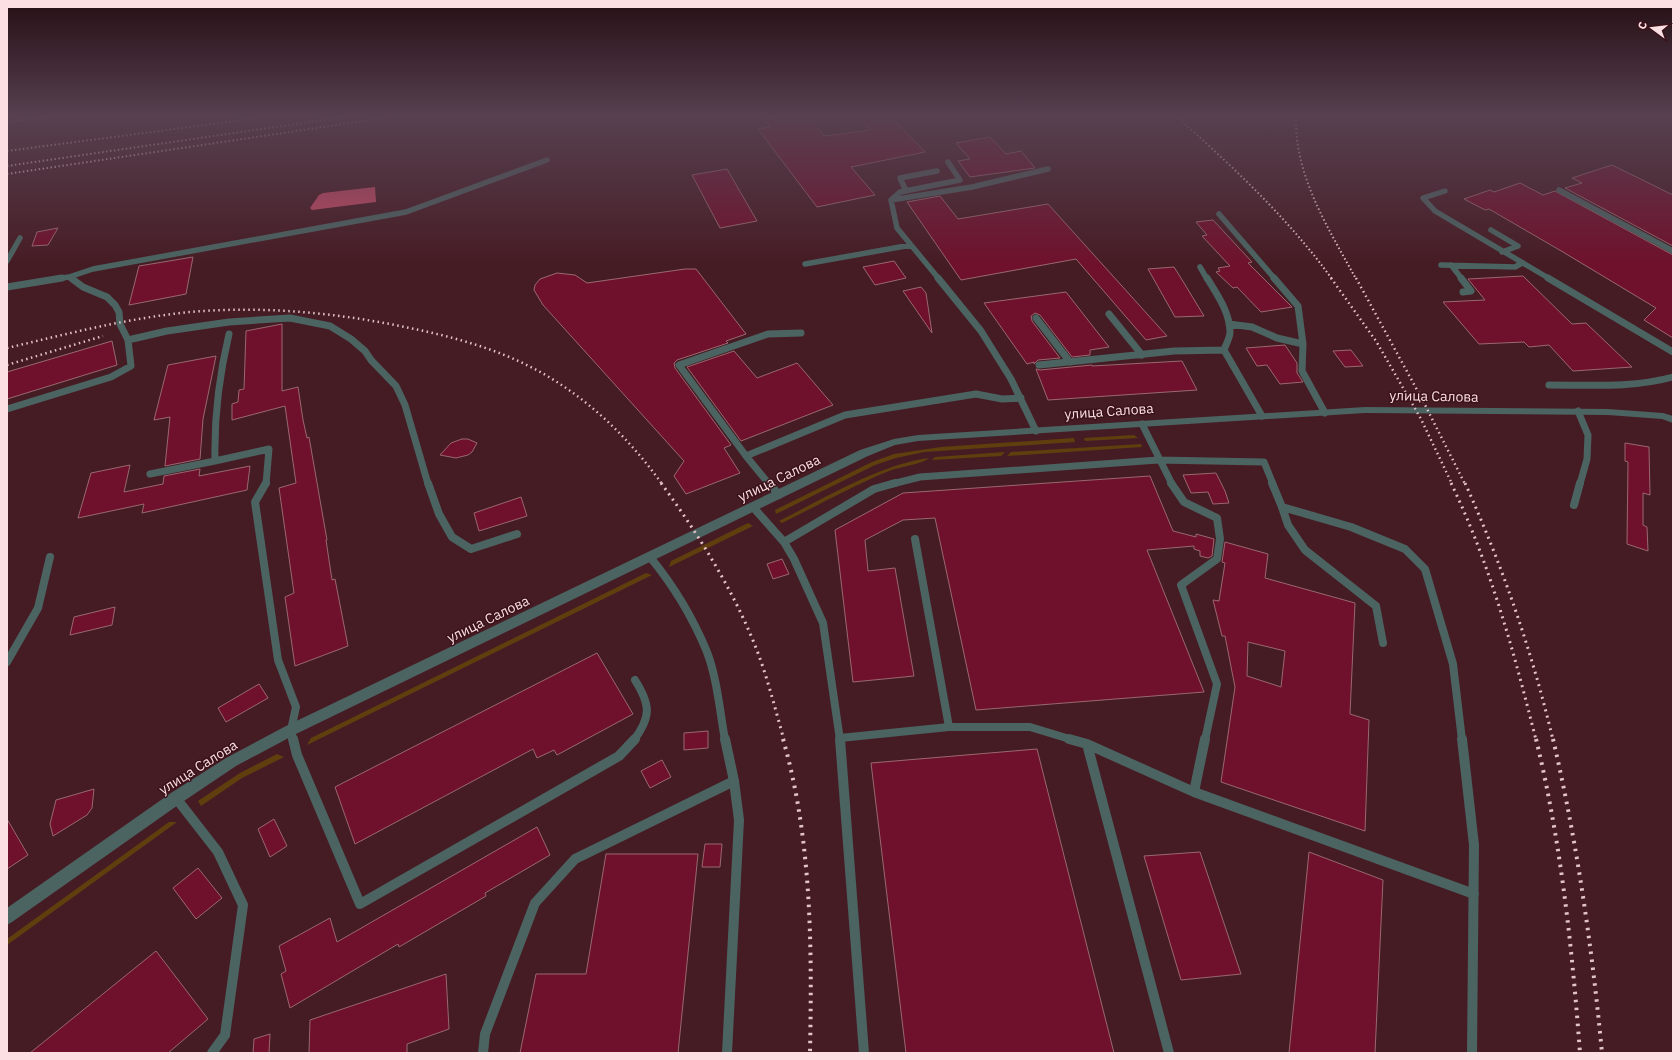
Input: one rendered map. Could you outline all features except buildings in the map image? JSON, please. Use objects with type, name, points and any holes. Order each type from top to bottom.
[{"type":"street","name":"улица Салова","points":[[7,917],[176,798],[231,762],[291,730],[779,495],[864,452],[894,442],[918,438],[1365,410],[1488,412],[1578,411],[1670,416]]},
{"type":"lane","points":[[7,287],[69,277],[93,269],[406,212],[532,165]]},
{"type":"lane","points":[[891,200],[900,192],[960,180],[950,165]]},
{"type":"lane","points":[[891,200],[972,187],[1048,169]]},
{"type":"lane","points":[[906,191],[900,178],[937,171]]},
{"type":"lane","points":[[1559,190],[1673,250]]},
{"type":"lane","points":[[1445,191],[1423,198],[1435,211],[1522,264],[1673,352]]},
{"type":"lane","points":[[891,200],[897,228],[981,331],[1011,379],[1036,431]]},
{"type":"lane","points":[[1219,214],[1298,306],[1303,344],[1302,371],[1325,413]]},
{"type":"lane","points":[[1491,230],[1518,246],[1502,252]]},
{"type":"lane","points":[[7,261],[20,238]]},
{"type":"lane","points":[[806,264],[911,245]]},
{"type":"lane","points":[[1441,265],[1515,267],[1522,264]]},
{"type":"lane","points":[[1451,265],[1471,291],[1463,292]]},
{"type":"lane","points":[[1200,267],[1226,314],[1229,324],[1230,334],[1224,350]]},
{"type":"lane","points":[[7,409],[111,377],[131,366],[128,340],[120,324],[119,312],[115,305],[107,297],[83,287],[69,277]]},
{"type":"lane","points":[[1109,314],[1142,355]]},
{"type":"lane","points":[[128,340],[167,331],[252,319],[290,318],[330,326],[351,339],[365,351],[371,360],[396,386],[405,404],[424,473],[439,514],[452,537],[471,549],[517,534]]},
{"type":"lane","points":[[1036,318],[1070,362]]},
{"type":"lane","points":[[1229,324],[1252,327],[1277,338],[1303,344]]},
{"type":"lane","points":[[779,495],[746,456],[679,365],[768,334],[801,333]]},
{"type":"lane","points":[[215,461],[214,435],[224,355],[229,334]]},
{"type":"lane","points":[[1039,365],[1174,351],[1224,350]]},
{"type":"lane","points":[[1224,350],[1262,416]]},
{"type":"lane","points":[[1549,385],[1661,382],[1673,378]]},
{"type":"lane","points":[[746,456],[845,415],[976,394],[1002,399],[1021,398]]},
{"type":"lane","points":[[1574,505],[1587,459],[1588,435],[1578,411]]},
{"type":"lane","points":[[1142,424],[1167,477],[1184,502],[1217,518],[1220,539],[1217,559],[1181,586],[1217,684],[1194,792]]},
{"type":"lane","points":[[150,474],[269,448],[266,485],[255,502],[278,660],[296,707],[291,730],[297,755],[360,904],[619,756],[634,741],[645,723],[648,708],[644,693],[635,680]]},
{"type":"lane","points":[[784,542],[874,489],[920,477],[1158,460],[1264,462],[1288,525],[1304,550],[1376,606],[1383,643]]},
{"type":"lane","points":[[753,507],[784,542],[794,559],[823,624],[840,738],[864,1053]]},
{"type":"lane","points":[[1282,507],[1351,527],[1405,549],[1425,569],[1453,664],[1474,845],[1472,1053]]},
{"type":"lane","points":[[915,539],[949,727]]},
{"type":"lane","points":[[7,662],[38,608],[50,556]]},
{"type":"lane","points":[[650,557],[664,574],[684,605],[707,653],[734,781],[739,820],[727,1053]]},
{"type":"lane","points":[[840,738],[949,727],[1030,727],[1087,744],[1194,792],[1474,894]]},
{"type":"lane","points":[[1087,744],[1169,1053]]},
{"type":"lane","points":[[483,1053],[485,1034],[535,903],[575,859],[734,781]]},
{"type":"lane","points":[[176,798],[218,852],[234,882],[243,905],[225,1035],[212,1053]]},
{"type":"shaded area","points":[[375,187],[376,202],[312,210],[310,208],[319,195],[323,193]]},
{"type":"shaded area","points":[[1134,435],[1138,438],[1085,441],[1084,438]]},
{"type":"shaded area","points":[[1074,438],[1075,442],[924,452],[896,458],[875,465],[776,514],[775,510],[872,462],[894,454],[941,447]]},
{"type":"shaded area","points":[[1141,444],[1142,447],[1007,456],[1011,452]]},
{"type":"shaded area","points":[[1005,452],[1001,456],[932,460],[935,457]]},
{"type":"shaded area","points":[[929,458],[922,462],[889,471],[782,523],[779,521],[871,475],[910,462]]},
{"type":"shaded area","points":[[748,523],[753,526],[669,567],[671,561]]},
{"type":"shaded area","points":[[646,573],[652,575],[307,745],[311,738]]},
{"type":"shaded area","points":[[277,754],[284,757],[242,778],[201,806],[198,801],[240,773]]},
{"type":"shaded area","points":[[169,822],[177,822],[7,945],[7,939]]},
{"type":"railway","points":[[7,174],[64,165]]},
{"type":"railway","points":[[1230,165],[1297,235],[1332,279]]},
{"type":"railway","points":[[1303,165],[1315,201],[1356,279]]},
{"type":"railway","points":[[1331,278],[1376,341],[1421,419],[1452,484]]},
{"type":"railway","points":[[1356,278],[1422,399],[1465,484]]},
{"type":"railway","points":[[7,348],[144,318],[216,310],[269,310],[321,314],[374,321],[421,330],[463,341],[503,354],[523,363],[560,384],[589,405],[616,429],[662,484]]},
{"type":"railway","points":[[7,365],[103,336]]},
{"type":"railway","points":[[661,483],[687,520],[733,597],[762,663],[784,740]]},
{"type":"railway","points":[[1451,483],[1478,545],[1500,609],[1536,740]]},
{"type":"railway","points":[[1465,483],[1504,577],[1526,641],[1553,740]]},
{"type":"railway","points":[[783,739],[793,777],[805,855],[810,934],[810,1053]]},
{"type":"railway","points":[[1536,739],[1545,778],[1559,856],[1569,934],[1580,1053]]},
{"type":"railway","points":[[1553,739],[1562,778],[1583,895],[1594,974],[1602,1053]]}]
